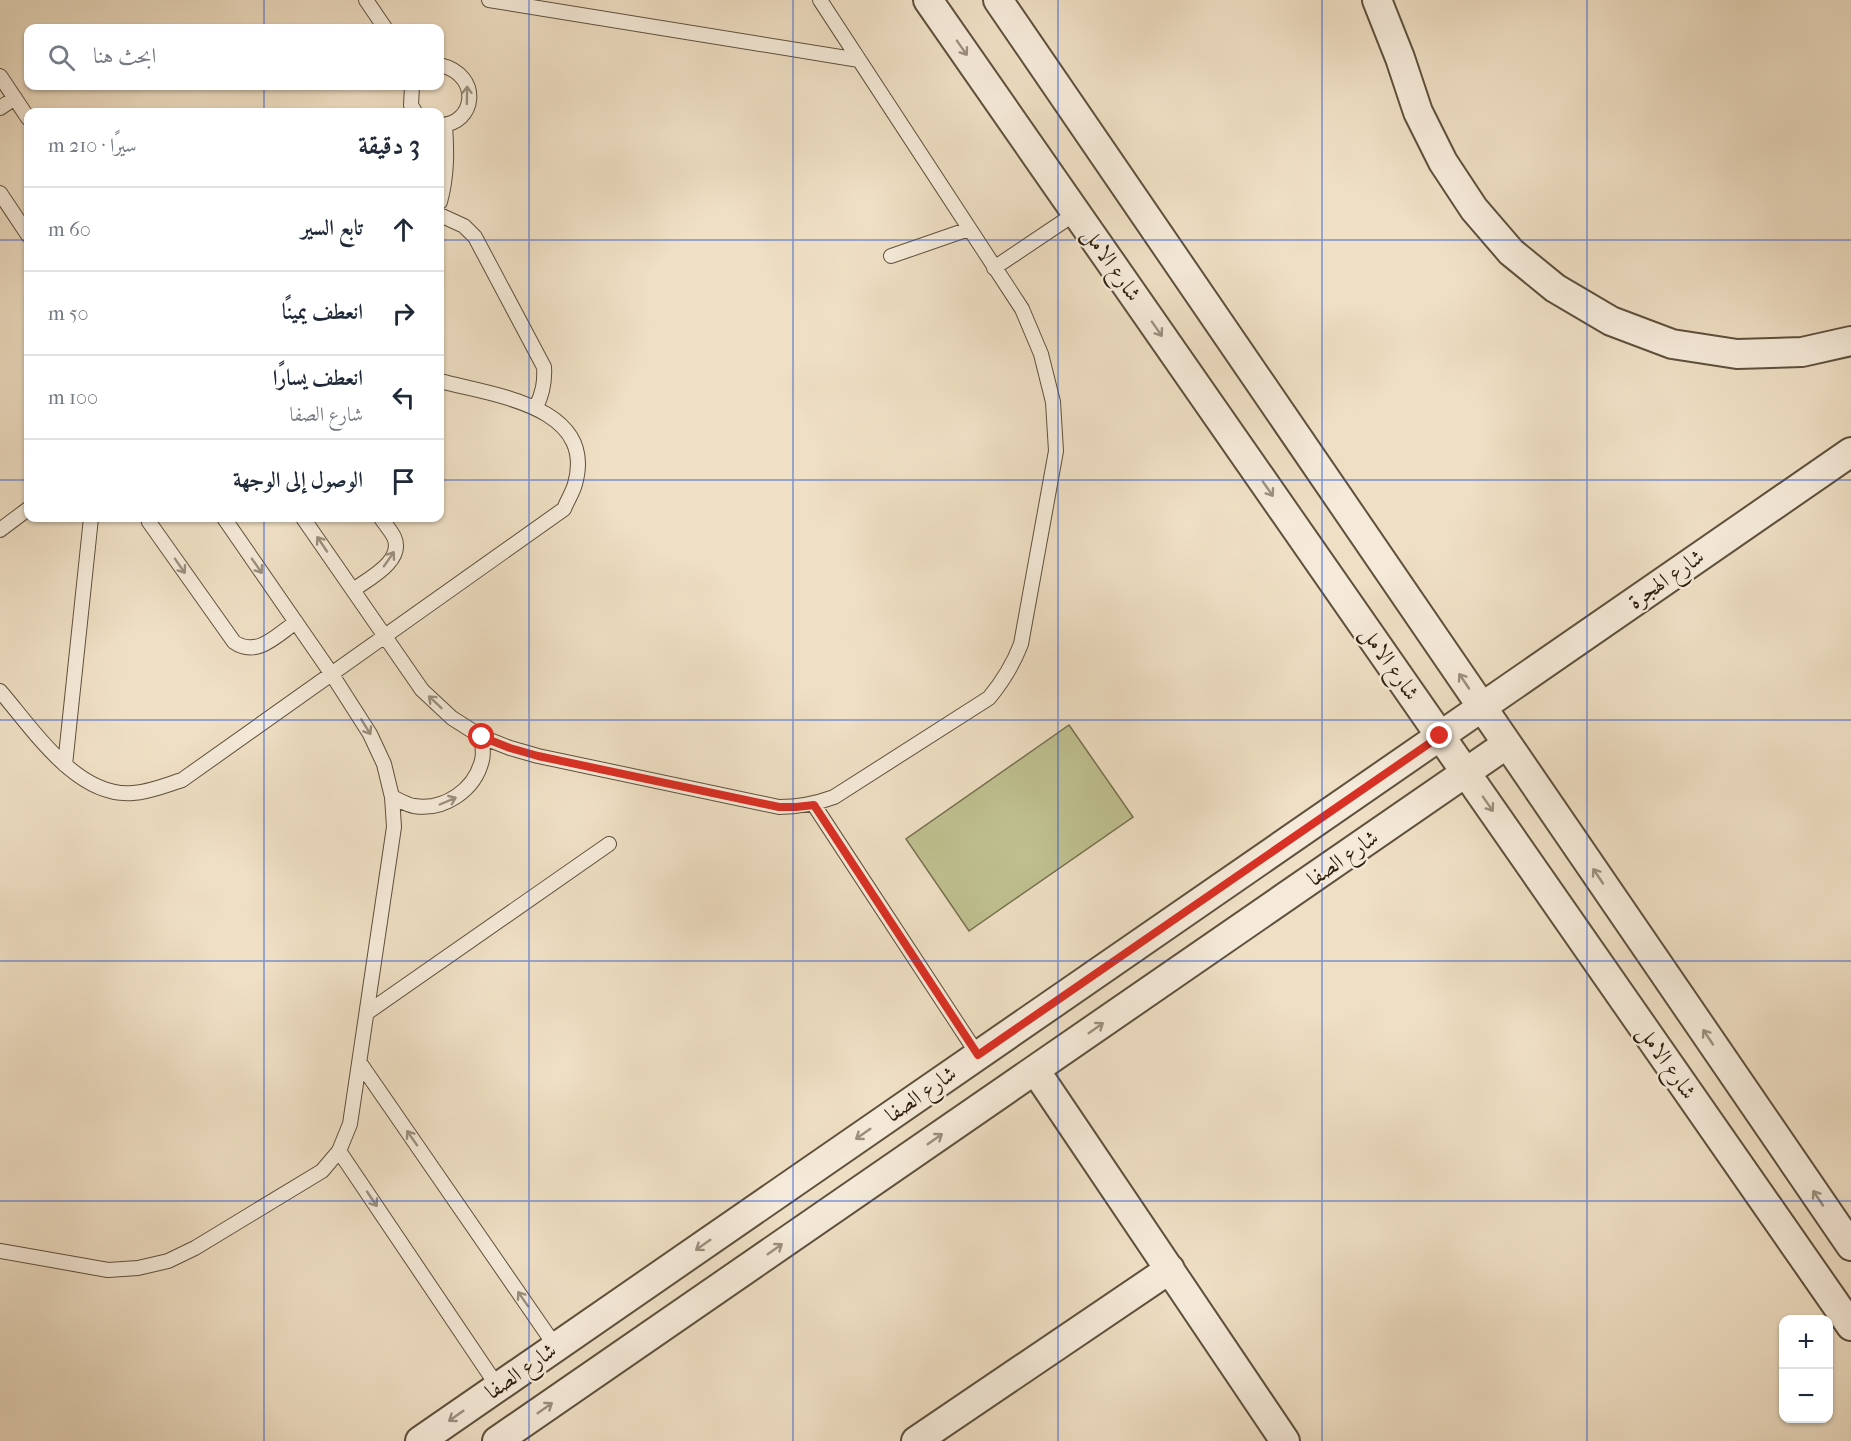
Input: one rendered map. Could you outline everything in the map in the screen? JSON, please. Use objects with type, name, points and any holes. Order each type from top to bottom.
[{"type":"street","points":[[998,0],[1851,1246]]},
{"type":"street","points":[[1377,0],[1418,112],[1443,162],[1474,209],[1511,252],[1555,288],[1611,321],[1672,344],[1737,354],[1802,352],[1851,341]]},
{"type":"street","name":"شارع الامل","points":[[934,2],[1076,213],[1851,1326]]},
{"type":"street","name":"شارع الهجرة","points":[[1482,707],[1851,452]]},
{"type":"street","name":"شارع الصفا","points":[[420,1441],[1482,707]]},
{"type":"street","name":"شارع الصفا","points":[[497,1441],[1507,744]]},
{"type":"street","points":[[1035,1070],[1285,1441]]},
{"type":"street","points":[[916,1441],[1170,1269]]},
{"type":"lane","points":[[366,0],[383,24]]},
{"type":"lane","points":[[489,0],[859,60]]},
{"type":"lane","points":[[306,522],[422,690],[452,718],[482,737],[538,756],[779,807],[814,805],[834,797],[989,698],[1013,664],[1021,644],[1056,451],[1053,402],[1041,354],[1022,309],[820,0]]},
{"type":"lane","points":[[444,66],[452,68],[462,76],[468,87],[470,99],[465,111],[457,120],[444,124]]},
{"type":"lane","points":[[0,76],[24,112]]},
{"type":"lane","points":[[412,90],[413,108]]},
{"type":"lane","points":[[0,108],[15,98]]},
{"type":"lane","points":[[444,135],[448,156],[444,185]]},
{"type":"lane","points":[[0,193],[24,227]]},
{"type":"lane","points":[[994,268],[1076,213]]},
{"type":"lane","points":[[444,217],[464,226],[475,237],[544,367],[545,381],[536,406]]},
{"type":"lane","points":[[891,256],[969,229]]},
{"type":"lane","points":[[0,691],[64,765],[84,781],[107,791],[132,793],[157,789],[182,780],[564,509],[575,484],[578,460],[572,437],[556,419],[536,406],[444,382]]},
{"type":"lane","points":[[0,530],[24,512]]},
{"type":"lane","points":[[64,765],[91,522]]},
{"type":"lane","points":[[149,522],[234,642],[241,647],[251,649],[259,647],[296,622]]},
{"type":"lane","points":[[0,1251],[108,1270],[138,1268],[168,1261],[195,1248],[322,1171],[339,1150],[351,1124],[394,827],[392,797],[384,765],[370,734],[331,673],[227,522]]},
{"type":"lane","points":[[353,590],[389,563],[394,556],[395,539],[384,522]]},
{"type":"lane","points":[[392,797],[414,806],[436,806],[458,797],[474,781],[482,760],[482,737]]},
{"type":"lane","points":[[814,805],[978,1055]]},
{"type":"lane","points":[[368,1012],[609,844]]},
{"type":"lane","points":[[360,1063],[556,1347]]},
{"type":"lane","points":[[339,1150],[498,1387]]},
{"type":"green space","points":[[1069,725],[1133,817],[969,931],[906,839]]},
{"type":"route","points":[[482,737],[538,756],[779,807],[814,805],[978,1055],[1440,736]]}]
